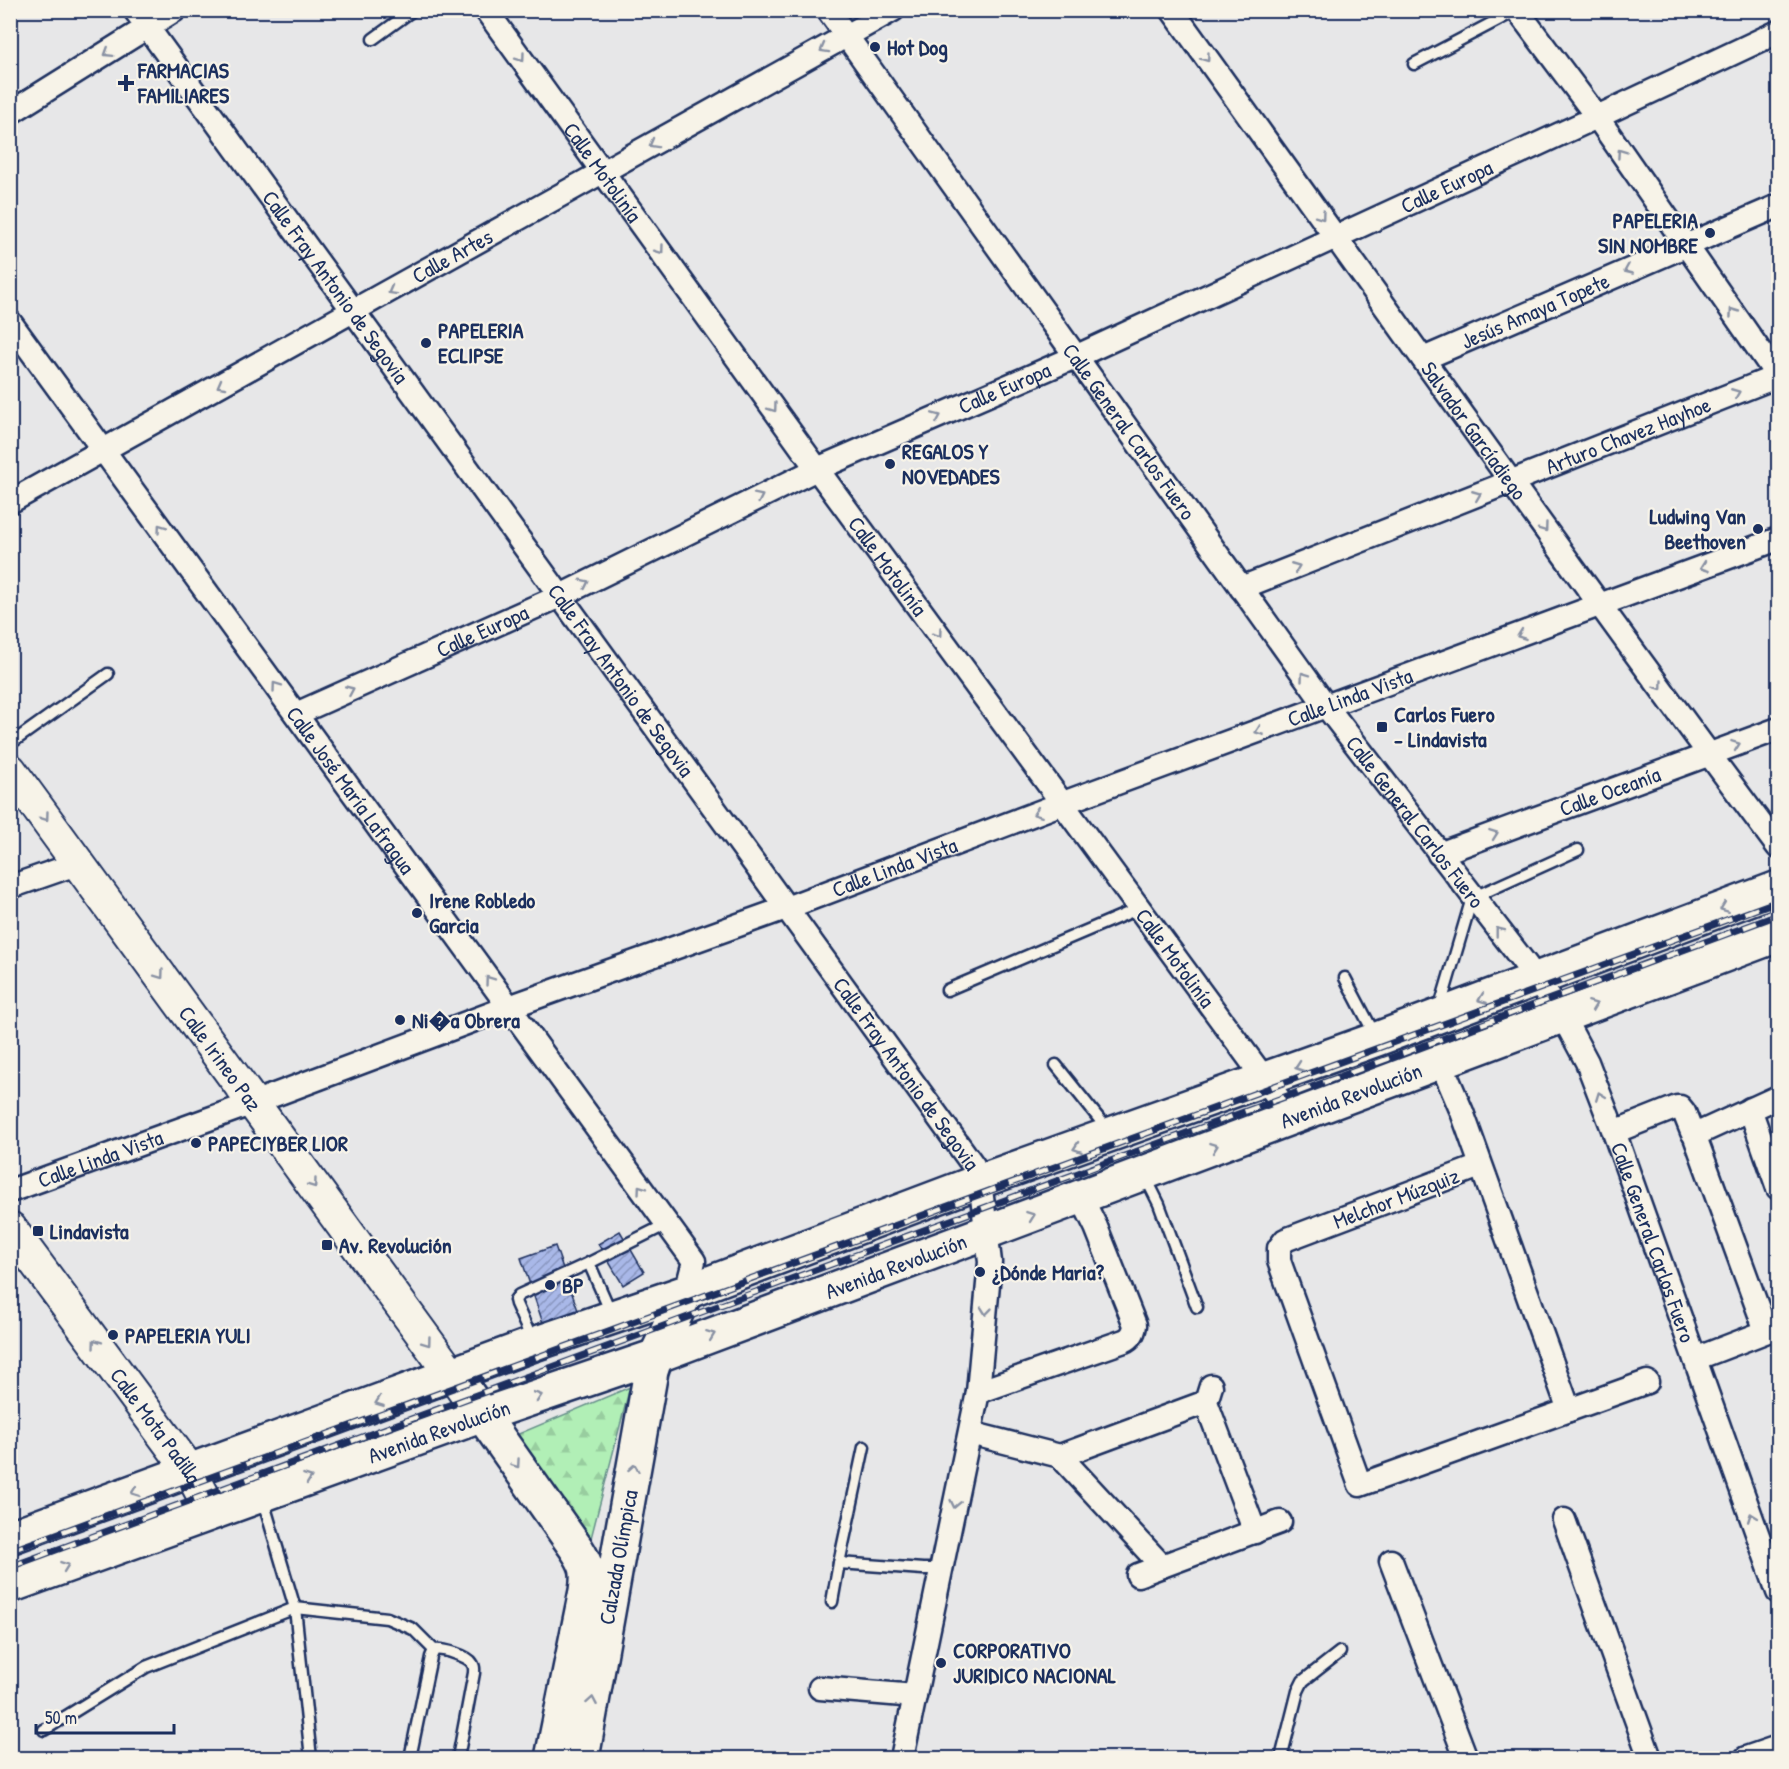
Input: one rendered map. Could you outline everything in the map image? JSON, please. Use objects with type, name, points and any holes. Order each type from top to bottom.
[{"type":"main road","name":"Avenida Revolución","points":[[10,1537],[534,1344],[686,1292],[980,1181],[1377,1040],[1779,888]]},
{"type":"main road","name":"Avenida Revolución","points":[[10,1586],[483,1415],[656,1356],[1779,935]]},
{"type":"main road","name":"Calzada Olímpica","points":[[582,1758],[651,1371],[686,1292]]},
{"type":"main road","name":"Calzada Olímpica","points":[[454,1375],[576,1548],[588,1573],[552,1758]]},
{"type":"street","points":[[10,113],[141,19],[175,10]]},
{"type":"street","name":"Calle Motolinía","points":[[486,10],[817,469],[1293,1118]]},
{"type":"street","name":"Calle General Carlos Fuero","points":[[828,10],[1326,706],[1563,1017],[1587,1062],[1614,1132],[1779,1592]]},
{"type":"street","name":"Calle Artes","points":[[10,502],[893,10]]},
{"type":"street","name":"Salvador Garcíadiego","points":[[1172,10],[1600,606],[1779,847]]},
{"type":"street","points":[[1517,10],[1597,117],[1778,377]]},
{"type":"street","name":"Calle Fray Antonio de Segovia","points":[[141,19],[973,1166],[980,1181],[990,1262],[978,1392],[902,1758]]},
{"type":"street","name":"Calle Europa","points":[[296,714],[560,596],[817,469],[1076,357],[1779,32]]},
{"type":"street","name":"Jesús Amaya Topete","points":[[1423,359],[1779,206]]},
{"type":"street","name":"Calle José María Lafragua","points":[[10,322],[694,1261],[686,1292]]},
{"type":"street","name":"Arturo Chavez Hayhoe","points":[[1241,588],[1778,377]]},
{"type":"street","name":"Calle Linda Vista","points":[[10,1191],[254,1103],[509,1007],[786,908],[1063,803],[1779,539]]},
{"type":"street","name":"Calle Oceanía","points":[[1439,854],[1779,729]]},
{"type":"street","name":"Calle Irineo Paz","points":[[10,770],[454,1375]]},
{"type":"street","points":[[10,887],[79,863]]},
{"type":"street","name":"Melchor Múzquiz","points":[[1441,1063],[1462,1112],[1480,1166],[1285,1240],[1279,1248],[1279,1261],[1360,1485],[1569,1410]]},
{"type":"street","points":[[1694,1134],[1779,1096]]},
{"type":"street","points":[[1614,1132],[1677,1107],[1682,1109],[1772,1329],[1695,1359]]},
{"type":"street","points":[[1749,1109],[1779,1188]]},
{"type":"street","points":[[1480,1166],[1569,1410],[1647,1382]]},
{"type":"street","points":[[978,1392],[1124,1341],[1132,1334],[1135,1325],[1096,1227],[1081,1197]]},
{"type":"street","name":"Calle Mota Padilla","points":[[10,1228],[190,1471],[212,1512]]},
{"type":"street","points":[[1060,1456],[1209,1394],[1256,1532]]},
{"type":"street","points":[[970,1433],[1060,1456],[1162,1566]]},
{"type":"street","points":[[1564,1520],[1650,1758]]},
{"type":"street","points":[[1138,1575],[1280,1522]]},
{"type":"street","points":[[1391,1561],[1466,1758]]},
{"type":"street","points":[[820,1688],[915,1696]]},
{"type":"street","points":[[1746,1758],[1779,1747]]},
{"type":"lane","points":[[373,39],[414,10]]},
{"type":"lane","points":[[1414,64],[1517,10]]},
{"type":"lane","points":[[10,744],[108,674]]},
{"type":"lane","points":[[1438,1016],[1472,898],[1578,849]]},
{"type":"lane","points":[[948,990],[1140,908]]},
{"type":"lane","points":[[1345,978],[1377,1040]]},
{"type":"lane","points":[[1056,1065],[1112,1135]]},
{"type":"lane","points":[[1143,1172],[1159,1204],[1197,1307]]},
{"type":"lane","points":[[534,1344],[516,1304],[517,1297],[667,1224]]},
{"type":"lane","points":[[588,1263],[613,1318]]},
{"type":"lane","points":[[831,1602],[864,1447]]},
{"type":"lane","points":[[262,1495],[295,1608],[311,1758]]},
{"type":"lane","points":[[839,1563],[942,1569]]},
{"type":"lane","points":[[44,1730],[146,1667],[295,1608],[387,1618],[413,1629],[434,1650]]},
{"type":"lane","points":[[434,1650],[443,1649],[469,1660],[474,1668],[458,1758]]},
{"type":"lane","points":[[410,1758],[430,1657],[434,1650]]},
{"type":"lane","points":[[1281,1758],[1298,1691],[1304,1681],[1340,1652]]},
{"type":"green space","points":[[630,1387],[591,1538],[516,1435]]},
{"type":"building","name":"BP","points":[[620,1231],[644,1272],[623,1285],[598,1244]]},
{"type":"building","name":"BP","points":[[555,1246],[579,1313],[544,1326],[521,1258]]},
{"type":"building","points":[[10,1679],[14,1679],[12,1699],[14,1699],[14,1705],[12,1705],[10,1722]]},
{"type":"railway","points":[[10,1551],[1778,901]]},
{"type":"railway","points":[[10,1567],[1778,915]]},
{"type":"place","name":"Hot Dog","points":[[875,47]]},
{"type":"place","name":"FARMACIAS FAMILIARES","points":[[126,83]]},
{"type":"place","name":"PAPELERIA SIN NOMBRE","points":[[1710,233]]},
{"type":"place","name":"PAPELERIA ECLIPSE","points":[[426,343]]},
{"type":"place","name":"REGALOS Y NOVEDADES","points":[[890,464]]},
{"type":"place","name":"Ludwing Van Beethoven","points":[[1758,529]]},
{"type":"place","name":"Carlos Fuero - Lindavista","points":[[1382,727]]},
{"type":"place","name":"Irene Robledo Garcia","points":[[417,913]]},
{"type":"place","name":"Ni�a Obrera","points":[[400,1020]]},
{"type":"place","name":"PAPECIYBER LIOR","points":[[196,1143]]},
{"type":"place","name":"Lindavista","points":[[38,1231]]},
{"type":"place","name":"Av. Revolución","points":[[327,1245]]},
{"type":"place","name":"¿Dónde Maria?","points":[[980,1272]]},
{"type":"place","name":"BP","points":[[550,1285]]},
{"type":"place","name":"PAPELERIA YULI","points":[[113,1335]]},
{"type":"place","name":"CORPORATIVO JURIDICO NACIONAL","points":[[941,1663]]}]
